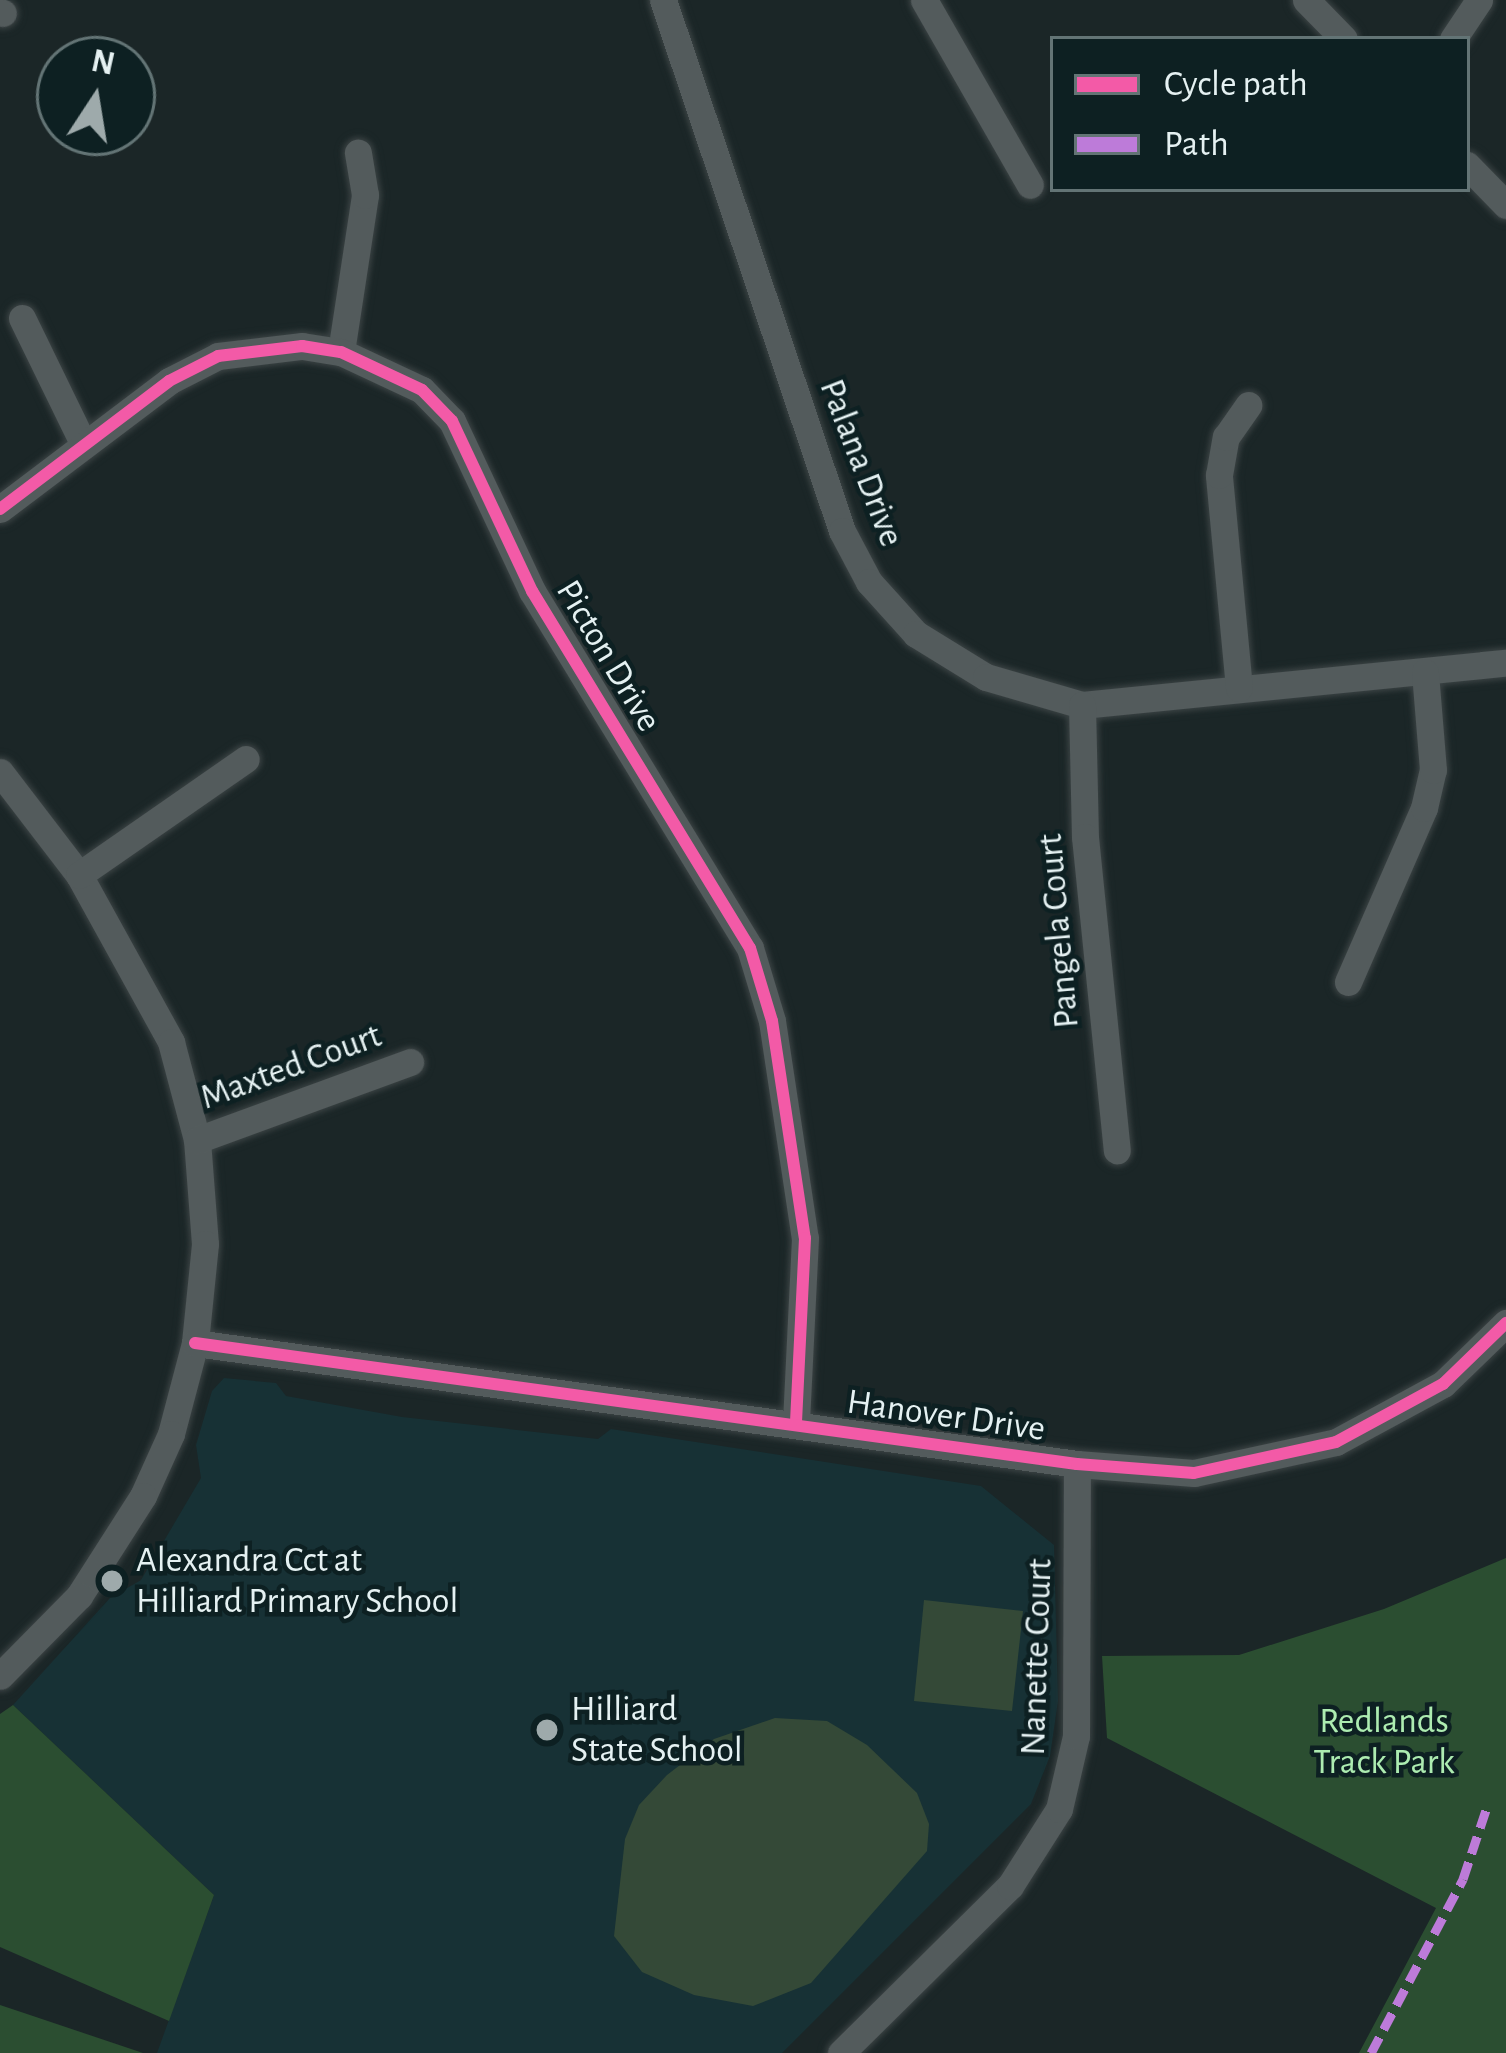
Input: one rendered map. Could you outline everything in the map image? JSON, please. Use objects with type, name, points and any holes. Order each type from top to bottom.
[{"type":"street","name":"Palana Drive","points":[[663,0],[842,531],[869,582],[916,634],[986,677],[1082,705],[1506,663]]},
{"type":"street","points":[[924,0],[1030,185]]},
{"type":"street","points":[[1306,0],[1341,36]]},
{"type":"street","points":[[1455,36],[1479,0]]},
{"type":"street","points":[[340,352],[365,195],[358,153]]},
{"type":"street","points":[[1470,168],[1506,205]]},
{"type":"street","points":[[22,318],[83,443]]},
{"type":"street","name":"Picton Drive","points":[[0,509],[83,443],[218,356],[302,346],[340,352],[422,390],[452,421],[532,591],[750,948],[772,1021],[805,1238],[796,1425]]},
{"type":"street","points":[[1239,688],[1219,475],[1226,437],[1248,405]]},
{"type":"street","points":[[1348,982],[1424,808],[1433,770],[1425,672]]},
{"type":"street","name":"Pangela Court","points":[[1082,705],[1085,837],[1117,1150]]},
{"type":"street","points":[[79,875],[246,759]]},
{"type":"street","points":[[0,772],[79,875],[170,1042],[197,1141],[205,1244],[195,1342],[171,1435],[105,1562],[0,1676]]},
{"type":"street","name":"Maxted Court","points":[[197,1141],[410,1062]]},
{"type":"street","name":"Hanover Drive","points":[[195,1342],[1077,1464],[1194,1473],[1336,1442],[1443,1384],[1506,1324]]},
{"type":"street","name":"Nanette Court","points":[[842,2053],[1010,1886],[1059,1809],[1076,1736],[1077,1464]]},
{"type":"shaded area","name":"Hilliard State School","points":[[224,1378],[276,1383],[286,1396],[402,1417],[598,1439],[611,1429],[981,1486],[1054,1545],[1058,1701],[1050,1756],[1031,1804],[782,2053],[157,2053],[214,1895],[13,1705],[110,1598],[141,1580],[201,1478],[196,1445],[212,1391]]},
{"type":"green space","name":"Redlands Track Park","points":[[1506,1558],[1506,2053],[1359,2053],[1436,1908],[1107,1738],[1102,1656],[1239,1655],[1384,1609]]},
{"type":"green space","points":[[924,1600],[1023,1611],[1012,1711],[914,1701]]},
{"type":"green space","points":[[13,1705],[214,1895],[169,2021],[0,1947],[0,1714]]},
{"type":"green space","points":[[775,1718],[827,1721],[867,1745],[917,1793],[929,1824],[927,1851],[811,1983],[753,2006],[694,1995],[642,1972],[614,1936],[625,1839],[639,1805],[667,1775],[714,1739]]},
{"type":"green space","points":[[0,2005],[27,2014],[143,2053],[0,2053]]},
{"type":"marked path","points":[[1371,2053],[1463,1879],[1487,1807]]},
{"type":"cycle path","points":[[0,509],[169,381],[218,356],[302,346],[341,352],[422,390],[452,421],[532,591],[750,948],[772,1021],[805,1238],[796,1425]]},
{"type":"cycle path","points":[[195,1343],[1077,1464],[1194,1473],[1336,1442],[1443,1384],[1506,1323]]},
{"type":"place","name":"Alexandra Cct at Hilliard Primary School","points":[[112,1581]]},
{"type":"place","name":"Hilliard State School","points":[[547,1730]]}]
